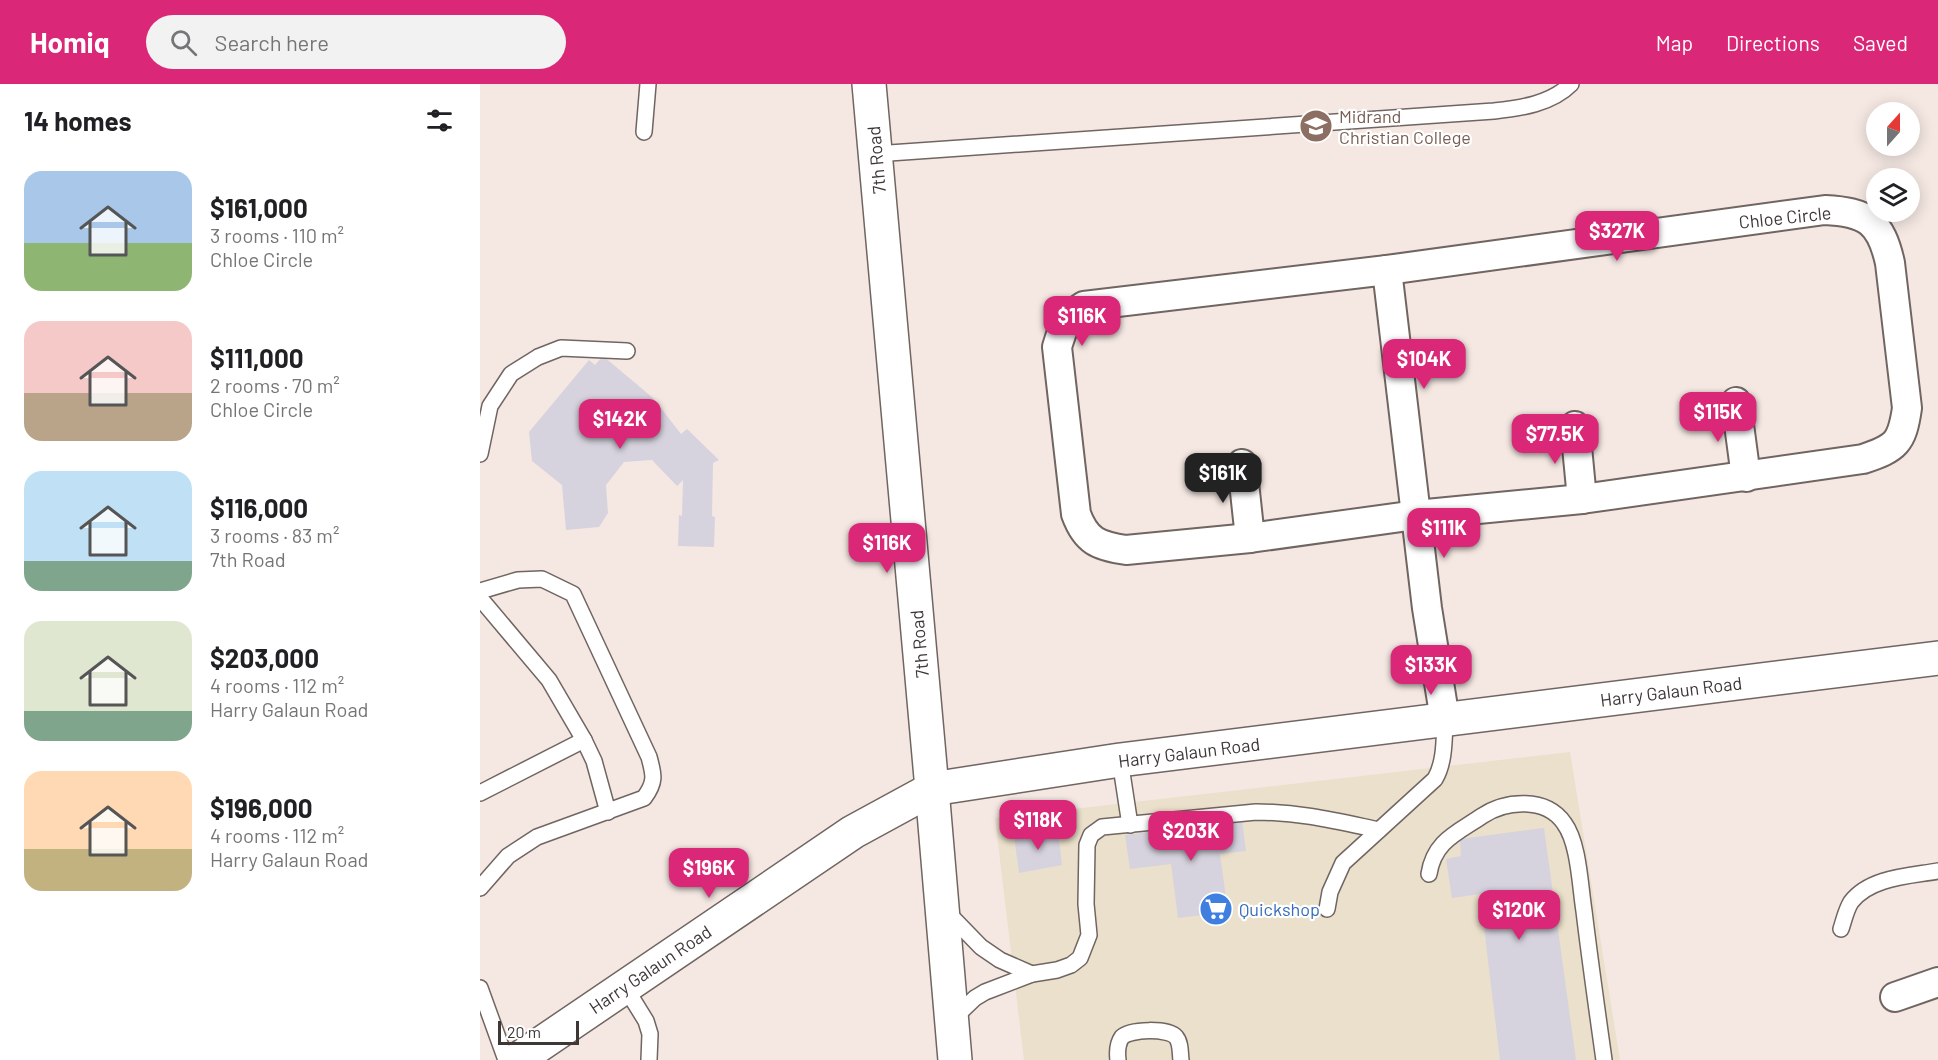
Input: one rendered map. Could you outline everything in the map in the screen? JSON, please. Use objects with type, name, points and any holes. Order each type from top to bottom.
[{"type":"main road","name":"7th Road","points":[[869,84],[954,1060]]},
{"type":"main road","name":"Harry Galaun Road","points":[[517,1060],[853,832],[932,789],[1120,760],[1938,658]]},
{"type":"street","name":"Chloe Circle","points":[[1825,210],[1845,211],[1864,218],[1878,229],[1886,244],[1907,408],[1904,425],[1897,442],[1883,452],[1863,459],[1582,499],[1416,515],[1250,538],[1126,550],[1107,548],[1093,540],[1081,529],[1076,514],[1057,347],[1063,328],[1072,314],[1084,306],[1387,270],[1825,210]]},
{"type":"street","points":[[1387,270],[1427,608],[1445,720]]},
{"type":"street","points":[[1736,402],[1746,477]]},
{"type":"street","points":[[1575,426],[1582,499]]},
{"type":"street","points":[[1242,464],[1250,538]]},
{"type":"street","points":[[1894,997],[1938,982]]},
{"type":"lane","points":[[644,132],[648,84]]},
{"type":"lane","points":[[875,154],[1494,111],[1523,108],[1546,100],[1572,84]]},
{"type":"lane","points":[[480,454],[490,406],[511,374],[538,357],[561,348],[627,351]]},
{"type":"lane","points":[[480,591],[518,580],[542,579],[573,594],[649,757],[654,774],[652,787],[644,798],[530,841],[508,856],[480,888]]},
{"type":"lane","points":[[480,598],[549,680],[594,761],[608,812]]},
{"type":"lane","points":[[1327,909],[1330,892],[1343,863],[1435,779],[1442,758],[1445,720]]},
{"type":"lane","points":[[480,793],[584,740]]},
{"type":"lane","points":[[1120,760],[1130,825]]},
{"type":"lane","points":[[1429,874],[1434,854],[1441,844],[1487,812],[1512,804],[1529,804],[1544,807],[1556,813],[1566,825],[1577,861],[1604,1060]]},
{"type":"lane","points":[[952,1021],[975,998],[985,992],[1032,975],[1071,965],[1080,958],[1089,935],[1086,904],[1086,845],[1091,835],[1102,827],[1256,812],[1279,812],[1299,813],[1379,830]]},
{"type":"lane","points":[[1841,928],[1850,905],[1857,895],[1881,882],[1938,871]]},
{"type":"lane","points":[[942,906],[981,947],[1000,960],[1032,975]]},
{"type":"lane","points":[[625,987],[646,1021],[650,1034],[649,1060]]},
{"type":"lane","points":[[480,988],[506,1060]]},
{"type":"lane","points":[[1118,1060],[1117,1051],[1124,1035],[1129,1032],[1163,1031],[1175,1035],[1179,1041],[1181,1060]]},
{"type":"shaded area","points":[[1570,752],[1620,1060],[1024,1060],[995,818]]},
{"type":"building","points":[[603,356],[653,398],[681,434],[687,429],[719,460],[713,463],[714,547],[678,546],[683,480],[677,486],[652,460],[624,462],[606,485],[608,513],[599,527],[566,530],[562,485],[532,461],[529,432],[589,360],[595,365]]},
{"type":"building","points":[[1242,820],[1246,851],[1220,854],[1228,912],[1178,918],[1171,864],[1130,869],[1125,835]]},
{"type":"building","points":[[1544,828],[1576,1060],[1500,1060],[1480,894],[1452,898],[1446,859],[1461,856],[1460,839]]},
{"type":"building","points":[[1058,829],[1062,865],[1019,873],[1014,836]]},
{"type":"place","name":"Midrand Christian College","points":[[1316,126]]},
{"type":"place","name":"Quickshop","points":[[1216,909]]}]
